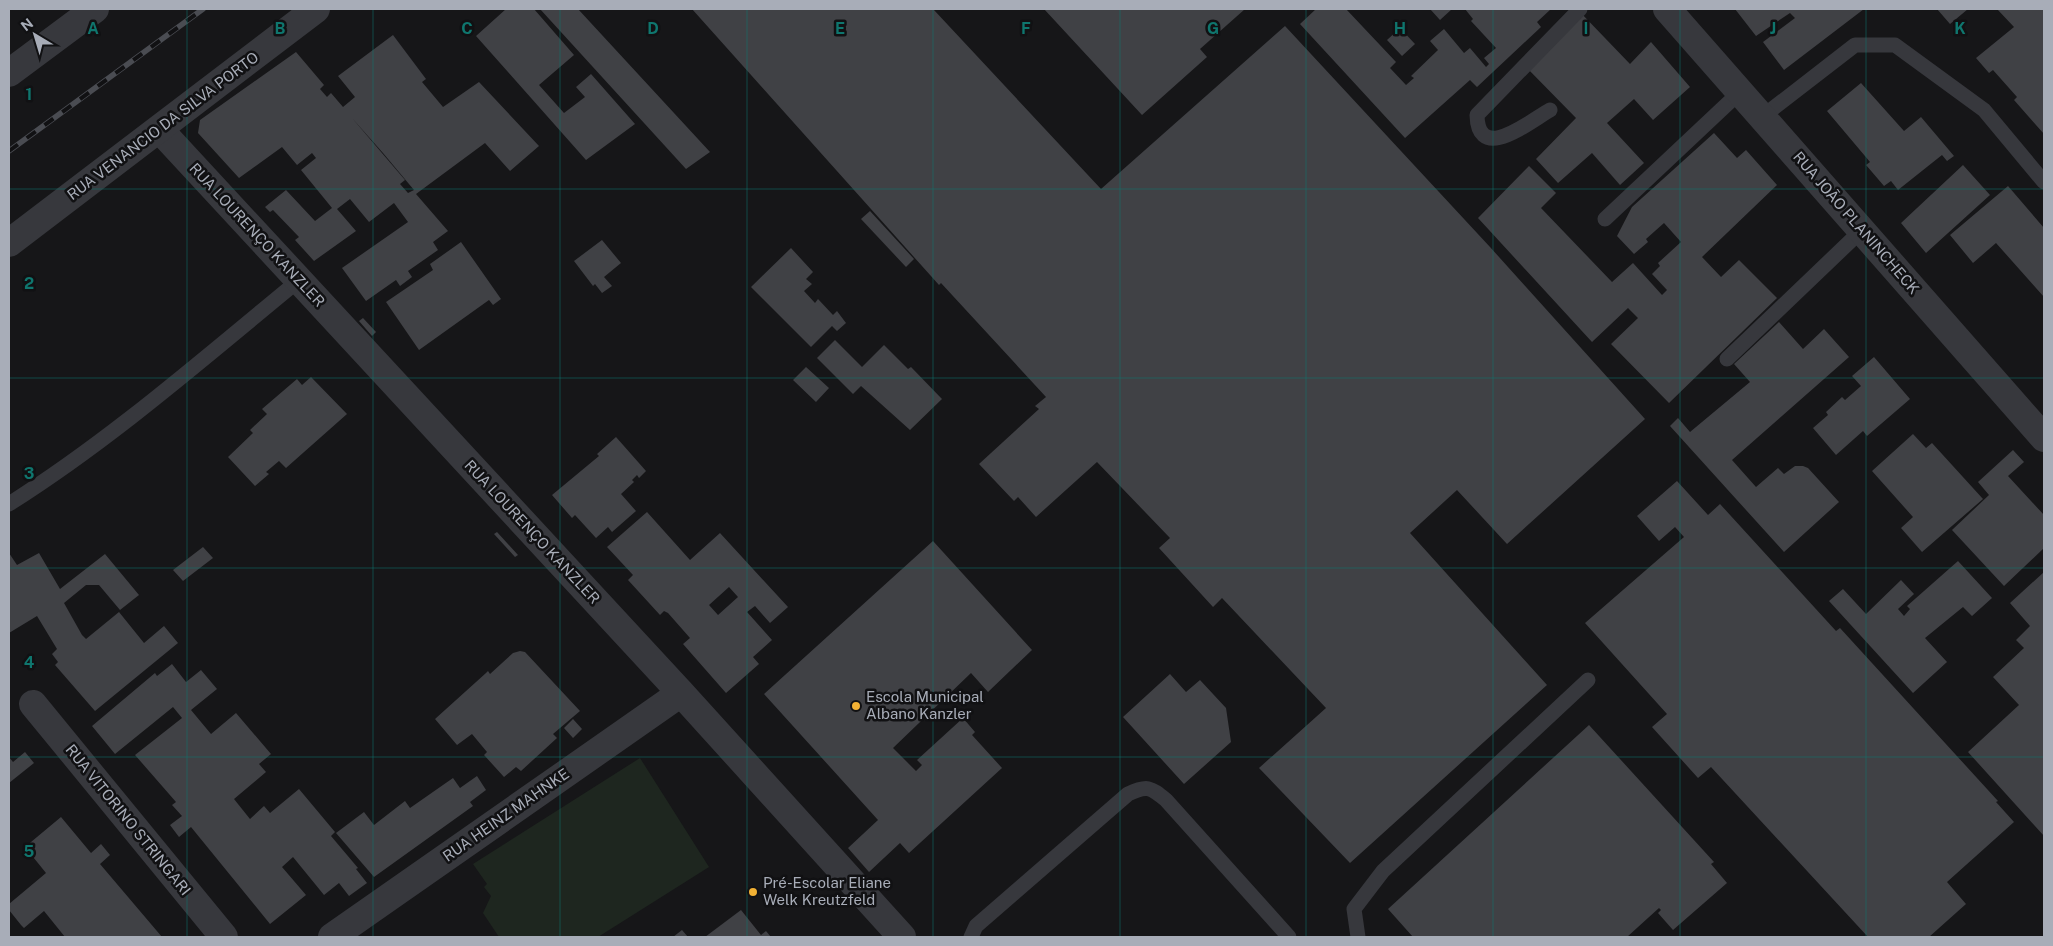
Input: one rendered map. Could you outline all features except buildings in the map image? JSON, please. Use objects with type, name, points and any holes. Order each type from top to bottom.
[{"type":"street","points":[[9,73],[95,9]]},
{"type":"street","name":"RUA VENANCIO DA SILVA PORTO","points":[[9,243],[160,130],[316,9]]},
{"type":"street","name":"RUA JOÃO PLANINCHECK","points":[[1667,9],[2044,438]]},
{"type":"street","name":"RUA LOURENÇO KANZLER","points":[[160,130],[681,692],[902,937]]},
{"type":"street","name":"RUA HEINZ MAHNKE","points":[[332,937],[681,692]]},
{"type":"street","name":"RUA VITORINO STRINGARI","points":[[33,704],[224,937]]},
{"type":"lane","points":[[1550,110],[1501,139],[1488,139],[1483,136],[1477,125],[1476,115],[1580,9]]},
{"type":"lane","points":[[1762,117],[1856,45],[1894,44],[1984,110],[2044,182]]},
{"type":"lane","points":[[1605,219],[1740,92]]},
{"type":"lane","points":[[1727,358],[1862,230]]},
{"type":"lane","points":[[9,504],[44,482],[109,435],[298,281]]},
{"type":"lane","points":[[1358,937],[1354,909],[1383,871],[1588,680]]},
{"type":"lane","points":[[970,937],[976,926],[1128,794],[1140,789],[1151,788],[1166,800],[1289,937]]},
{"type":"shaded area","points":[[640,758],[709,867],[598,937],[499,937],[483,913],[491,896],[484,887],[487,884],[473,864]]},
{"type":"railway","points":[[9,151],[203,9]]},
{"type":"place","name":"Escola Municipal Albano Kanzler","points":[[856,706]]},
{"type":"place","name":"Pré-Escolar Eliane Welk Kreutzfeld","points":[[753,892]]}]
